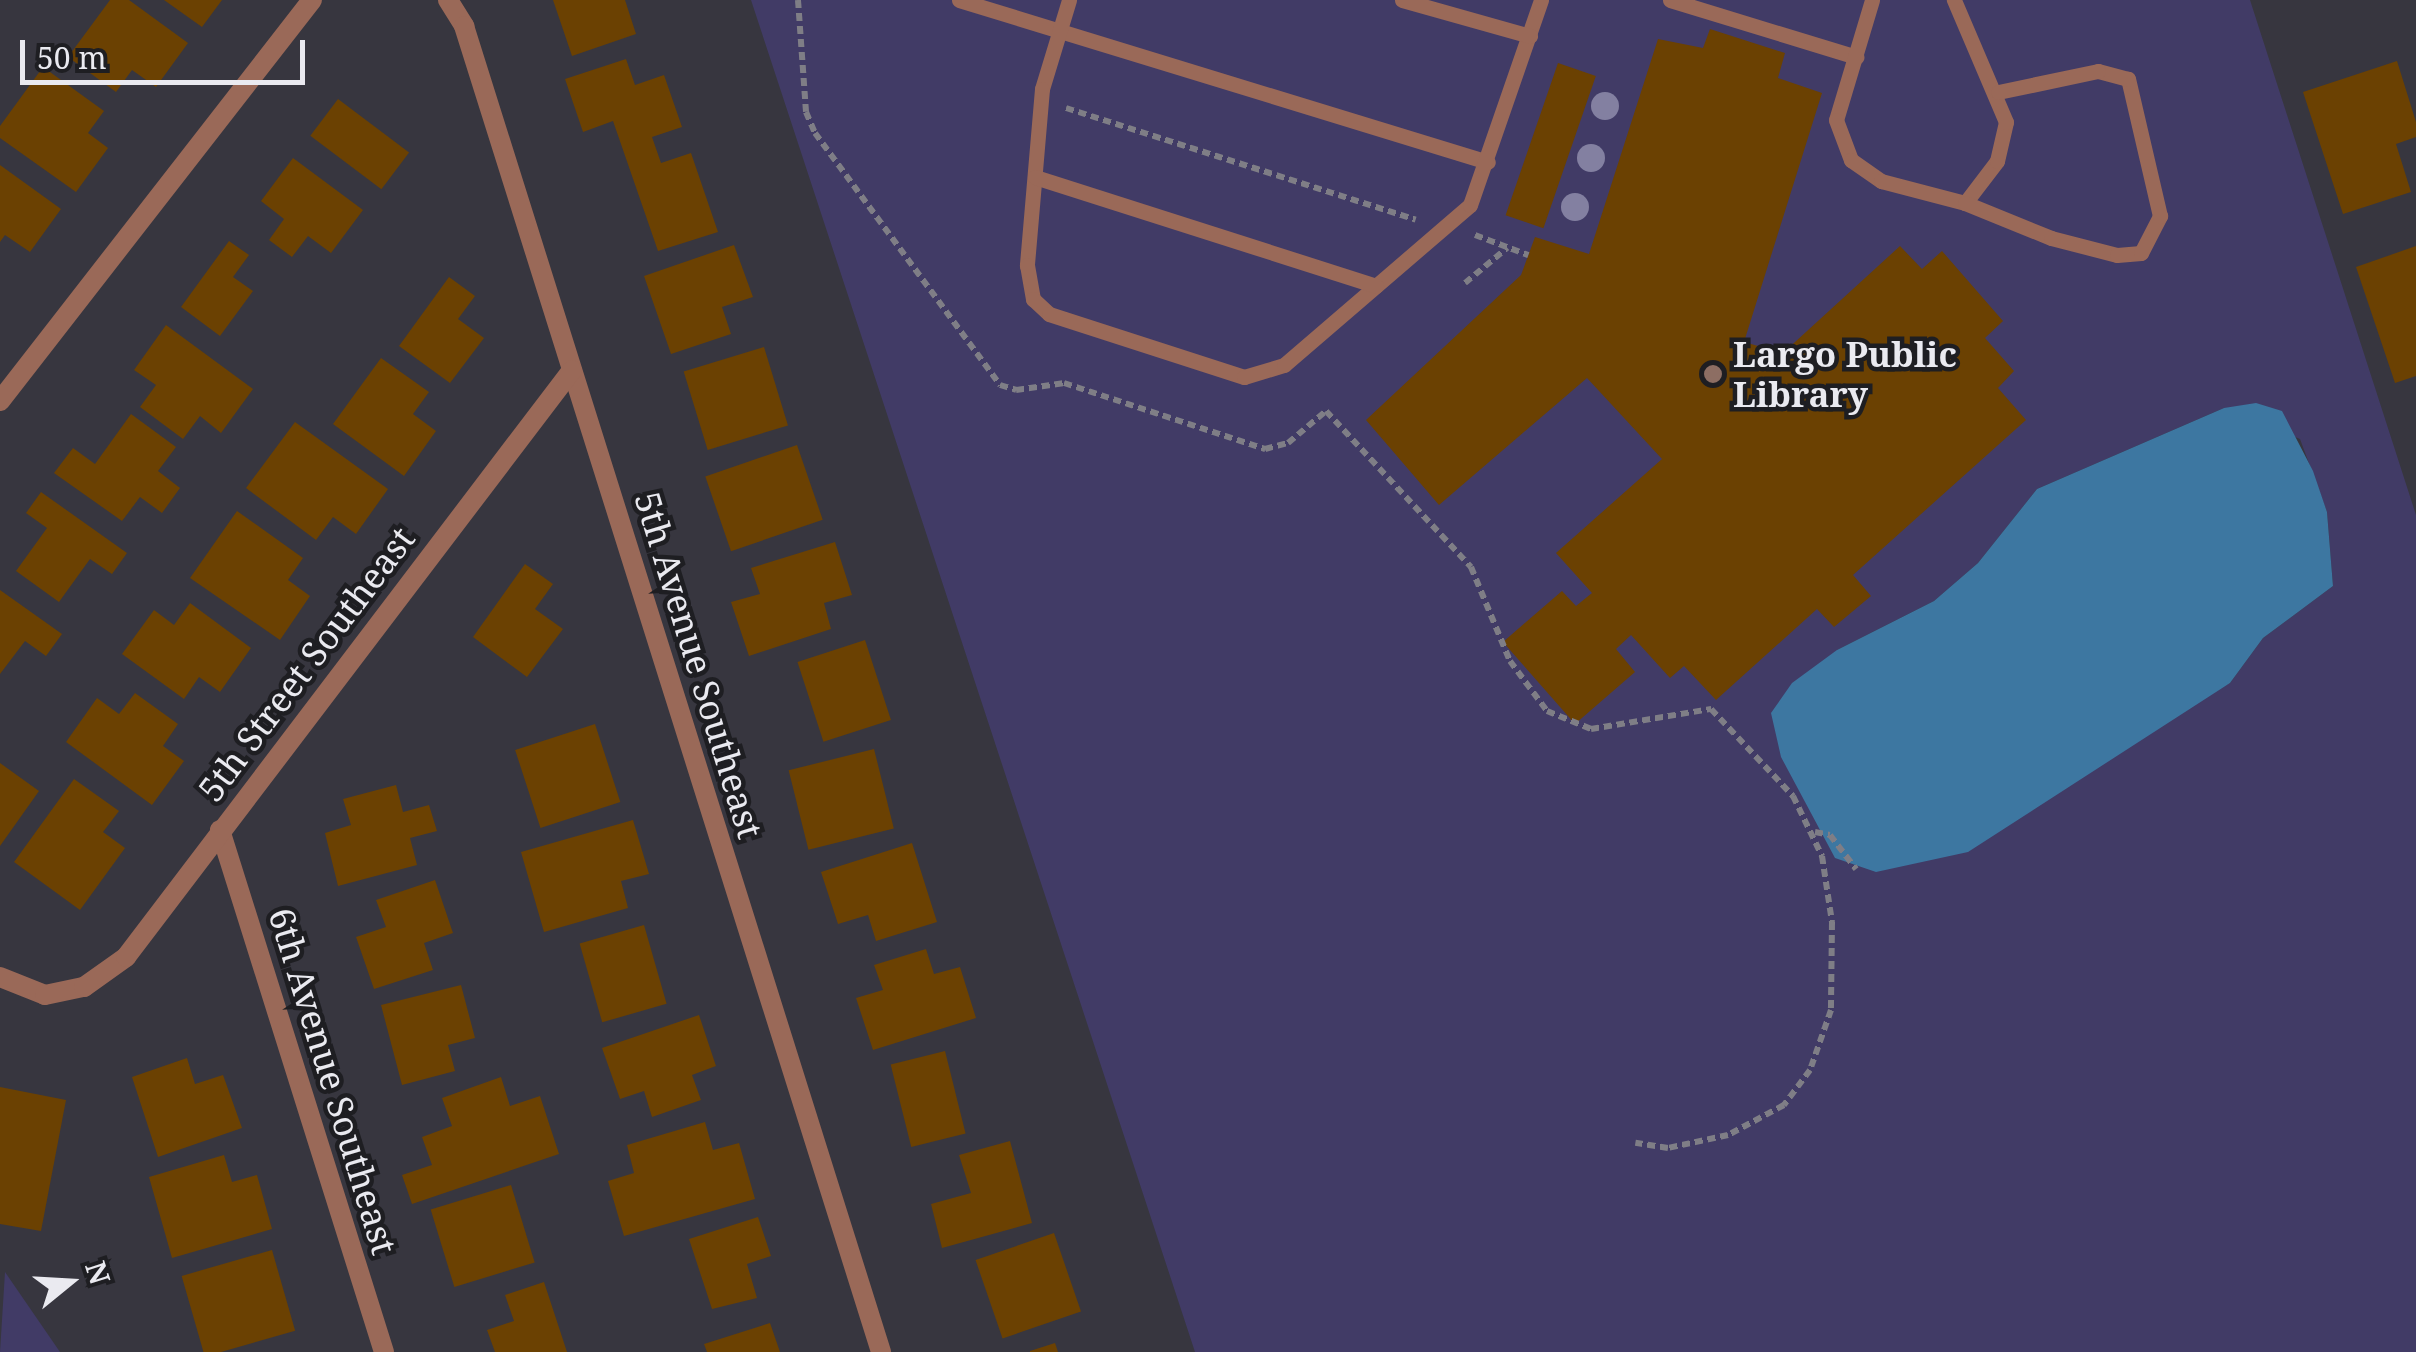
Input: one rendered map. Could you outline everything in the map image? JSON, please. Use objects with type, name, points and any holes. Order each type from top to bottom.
[{"type":"street","points":[[0,400],[312,0]]},
{"type":"street","name":"5th Avenue Southeast","points":[[448,0],[464,26],[881,1352]]},
{"type":"street","name":"5th Street Southeast","points":[[0,977],[45,995],[84,987],[126,957],[572,370]]},
{"type":"street","name":"6th Avenue Southeast","points":[[220,830],[384,1352]]},
{"type":"lane","points":[[959,0],[1059,29],[1092,46],[1488,162]]},
{"type":"lane","points":[[1069,0],[1041,102],[1028,284],[1049,314],[1244,378],[1284,365],[1470,205],[1542,0]]},
{"type":"lane","points":[[1402,0],[1530,36]]},
{"type":"lane","points":[[1670,0],[1857,57]]},
{"type":"lane","points":[[1872,0],[1836,120],[1851,160],[1880,181],[1965,203],[2050,238],[2117,256],[2141,252],[2160,216],[2128,79],[2098,71],[1998,92]]},
{"type":"lane","points":[[1954,0],[1998,92],[2006,122],[1996,161],[1965,203]]},
{"type":"lane","points":[[1035,177],[1376,286]]},
{"type":"path","points":[[798,0],[806,112],[815,132],[1000,385],[1016,390],[1064,383],[1265,450],[1288,443],[1326,411],[1471,566],[1510,661],[1546,710],[1591,729],[1719,713],[1792,796],[1814,831],[1832,922],[1831,1010],[1810,1070],[1784,1105],[1728,1135],[1668,1148],[1635,1142]]},
{"type":"path","points":[[1041,102],[1417,220]]},
{"type":"path","points":[[1475,235],[1528,255]]},
{"type":"path","points":[[1465,283],[1507,248]]},
{"type":"path","points":[[1814,831],[1830,836],[1856,870]]},
{"type":"shaded area","points":[[751,0],[2250,0],[2416,515],[2416,1352],[1195,1352]],"holes":[[[2224,408],[2300,439],[2327,512],[2333,586],[2263,638],[2230,683],[2173,714],[1837,650],[1934,601],[1978,563],[2037,489]]]},
{"type":"shaded area","points":[[5,1272],[60,1352],[0,1352]]},
{"type":"water","points":[[2256,403],[2282,411],[2313,471],[2327,512],[2333,586],[2263,638],[2230,683],[1968,852],[1876,872],[1835,858],[1781,757],[1771,713],[1792,683],[1837,650],[1934,601],[1978,563],[2037,489],[2224,408]]},
{"type":"building","points":[[110,0],[129,0],[188,43],[156,87],[132,70],[116,92],[68,57]]},
{"type":"building","points":[[164,0],[222,0],[202,27]]},
{"type":"building","points":[[553,0],[625,0],[636,34],[572,56]]},
{"type":"building","name":"Largo Public Library","points":[[1710,29],[1785,53],[1778,78],[1822,93],[1744,342],[1783,353],[1900,246],[1922,269],[1942,251],[2003,321],[1985,338],[2014,371],[1998,388],[2026,420],[1853,575],[1871,596],[1834,627],[1817,609],[1716,700],[1684,666],[1670,678],[1631,635],[1616,649],[1635,672],[1575,724],[1503,642],[1562,591],[1576,606],[1592,593],[1556,553],[1662,459],[1587,378],[1439,505],[1366,420],[1521,275],[1535,237],[1589,254],[1658,39],[1703,48]]},
{"type":"building","points":[[626,59],[635,85],[664,75],[682,127],[652,137],[661,163],[691,153],[718,232],[658,251],[613,121],[583,132],[565,79]]},
{"type":"building","points":[[2397,61],[2416,122],[2416,137],[2396,144],[2411,192],[2343,214],[2303,92]]},
{"type":"building","points":[[1558,63],[1596,76],[1543,228],[1506,215]]},
{"type":"building","points":[[43,67],[104,111],[88,133],[108,148],[76,192],[0,138],[0,126]]},
{"type":"building","points":[[338,99],[409,153],[381,189],[310,136]]},
{"type":"building","points":[[293,158],[363,210],[331,253],[308,236],[292,257],[269,240],[284,219],[261,201]]},
{"type":"building","points":[[0,165],[61,209],[30,252],[5,235],[0,242]]},
{"type":"building","points":[[229,241],[249,255],[233,277],[253,291],[220,336],[181,307]]},
{"type":"building","points":[[734,245],[753,297],[722,307],[731,334],[671,354],[644,276]]},
{"type":"building","points":[[2416,246],[2416,376],[2395,383],[2356,267]]},
{"type":"building","points":[[449,277],[475,296],[458,319],[484,338],[450,383],[399,346]]},
{"type":"building","points":[[166,325],[253,389],[221,433],[200,416],[183,439],[140,407],[156,385],[134,370]]},
{"type":"building","points":[[764,347],[788,425],[708,450],[684,372]]},
{"type":"building","points":[[381,358],[429,392],[413,414],[436,431],[404,476],[333,424]]},
{"type":"building","points":[[131,414],[176,447],[158,471],[180,488],[162,513],[140,497],[122,521],[54,473],[73,448],[95,464]]},
{"type":"building","points":[[295,422],[388,489],[356,534],[333,517],[316,540],[246,488]]},
{"type":"building","points":[[797,445],[823,520],[731,551],[705,477]]},
{"type":"building","points":[[41,492],[127,553],[112,574],[90,559],[59,602],[16,571],[47,528],[26,513]]},
{"type":"building","points":[[237,511],[303,558],[288,580],[310,596],[280,640],[190,578]]},
{"type":"building","points":[[835,542],[852,595],[824,603],[831,629],[749,656],[731,602],[760,594],[751,568]]},
{"type":"building","points":[[525,564],[553,584],[535,609],[563,629],[527,677],[473,637]]},
{"type":"building","points":[[0,590],[62,634],[46,656],[25,641],[0,674]]},
{"type":"building","points":[[190,603],[251,648],[220,692],[199,677],[184,699],[122,654],[154,610],[174,625]]},
{"type":"building","points":[[865,640],[891,720],[823,742],[797,662]]},
{"type":"building","points":[[135,693],[178,724],[163,746],[184,761],[152,805],[66,742],[97,698],[119,714]]},
{"type":"building","points":[[595,724],[620,802],[540,828],[515,750]]},
{"type":"building","points":[[874,749],[894,829],[808,850],[789,770]]},
{"type":"building","points":[[0,763],[39,791],[0,846]]},
{"type":"building","points":[[74,779],[119,811],[103,832],[125,848],[80,910],[14,862]]},
{"type":"building","points":[[396,785],[403,812],[429,805],[437,831],[410,838],[417,865],[338,886],[325,833],[351,825],[343,799]]},
{"type":"building","points":[[633,820],[649,874],[621,881],[628,908],[544,932],[521,852]]},
{"type":"building","points":[[912,843],[937,922],[876,941],[868,915],[838,924],[821,872]]},
{"type":"building","points":[[435,880],[453,933],[424,943],[433,970],[374,989],[356,937],[386,927],[376,900]]},
{"type":"building","points":[[644,925],[667,1004],[602,1022],[580,943]]},
{"type":"building","points":[[926,949],[934,974],[960,967],[976,1018],[873,1050],[856,998],[883,990],[874,965]]},
{"type":"building","points":[[461,985],[475,1038],[448,1045],[455,1071],[402,1085],[381,1005]]},
{"type":"building","points":[[699,1015],[716,1066],[692,1075],[701,1100],[652,1117],[644,1091],[620,1099],[602,1048]]},
{"type":"building","points":[[945,1051],[966,1133],[911,1147],[891,1065]]},
{"type":"building","points":[[187,1058],[195,1084],[223,1075],[242,1128],[158,1157],[132,1077]]},
{"type":"building","points":[[501,1077],[510,1106],[540,1096],[559,1154],[412,1204],[402,1175],[432,1165],[422,1137],[452,1126],[442,1098]]},
{"type":"building","points":[[0,1087],[66,1100],[41,1231],[0,1224]]},
{"type":"building","points":[[705,1122],[713,1150],[739,1143],[755,1199],[624,1236],[608,1181],[634,1173],[627,1145]]},
{"type":"building","points":[[1010,1141],[1032,1223],[942,1248],[931,1204],[971,1193],[959,1155]]},
{"type":"building","points":[[224,1155],[232,1182],[257,1175],[272,1229],[172,1258],[149,1177]]},
{"type":"building","points":[[511,1185],[535,1262],[454,1287],[431,1210]]},
{"type":"building","points":[[758,1217],[771,1256],[747,1264],[757,1298],[712,1309],[689,1239]]},
{"type":"building","points":[[1054,1233],[1081,1311],[1003,1339],[976,1260]]},
{"type":"building","points":[[272,1250],[295,1331],[221,1352],[203,1352],[182,1276]]},
{"type":"building","points":[[544,1282],[567,1352],[495,1352],[487,1330],[514,1321],[505,1295]]},
{"type":"building","points":[[770,1323],[780,1352],[707,1352],[704,1344]]},
{"type":"building","points":[[1055,1343],[1058,1352],[1030,1352],[1030,1351]]},
{"type":"place","name":"Largo Public Library","points":[[1713,374]]}]
